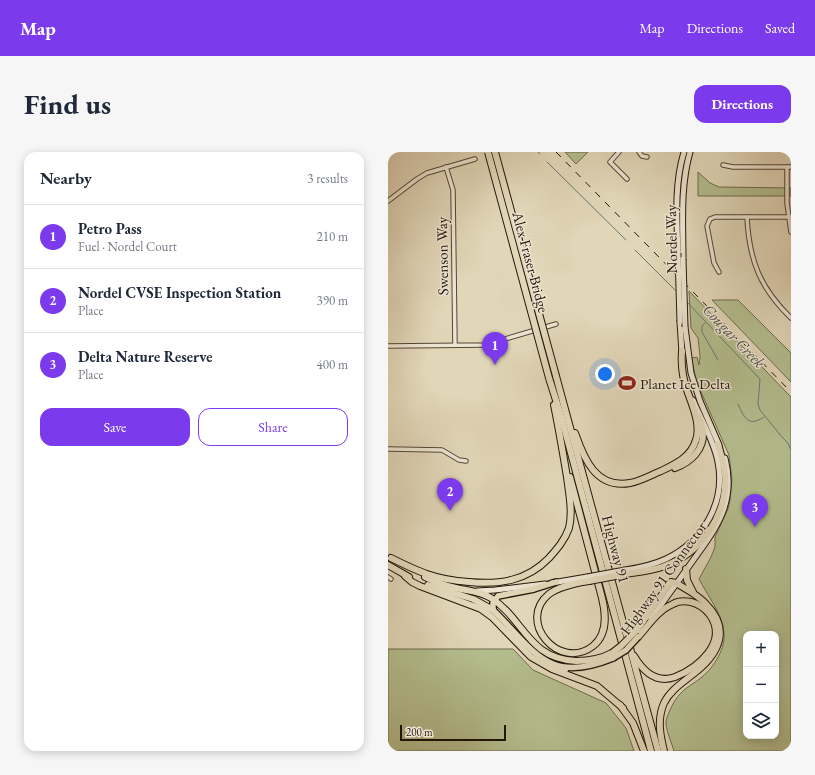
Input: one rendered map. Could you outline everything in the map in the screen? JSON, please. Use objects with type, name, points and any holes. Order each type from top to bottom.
[{"type":"highway","name":"Alex Fraser Bridge","points":[[488,152],[549,378]]},
{"type":"highway","name":"Alex Fraser Bridge","points":[[495,152],[556,376]]},
{"type":"highway","points":[[558,384],[581,450],[590,467],[608,481],[622,484],[640,480],[678,464],[685,458],[694,446],[698,433],[682,373],[682,351]]},
{"type":"highway","name":"Highway 91","points":[[556,376],[658,751]]},
{"type":"highway","points":[[390,557],[415,570],[435,577],[452,581],[482,584],[522,578],[547,561],[562,543],[569,528],[571,516],[570,496],[549,378]]},
{"type":"highway","name":"Highway 91","points":[[549,378],[561,416],[651,751]]},
{"type":"highway","points":[[666,469],[672,469],[683,465],[694,457],[699,449],[703,438],[703,432],[696,406]]},
{"type":"highway","points":[[562,446],[602,598],[605,618],[603,632],[598,641],[585,650],[576,653],[567,653],[559,650],[546,641],[539,630],[537,619],[541,604],[546,597],[555,590],[588,579],[625,572],[649,570],[674,562],[698,546],[709,532],[719,512],[724,490],[723,464],[718,444]]},
{"type":"highway","points":[[390,557],[407,569],[436,582],[455,588],[476,591],[494,600],[544,652],[565,660],[579,661],[613,656]]},
{"type":"highway","points":[[388,565],[420,586],[481,609],[492,617],[531,657],[552,669],[597,686],[623,708]]},
{"type":"highway","points":[[686,569],[689,585],[698,597]]},
{"type":"highway","points":[[405,576],[473,599],[486,605],[494,610],[534,653],[554,665],[600,684],[614,695],[633,723],[644,751]]},
{"type":"highway","points":[[494,610],[494,600],[498,596],[534,590],[556,582]]},
{"type":"highway","points":[[637,634],[671,582],[676,582],[706,603],[716,616],[720,631],[716,650],[707,662],[676,688],[664,704],[659,722],[664,751]]},
{"type":"highway","points":[[554,665],[567,667],[599,664],[613,656],[621,646],[666,608],[672,604],[682,601],[694,603],[704,608],[713,619],[716,631],[712,648],[704,659],[689,671],[670,679],[658,678],[648,674],[630,649]]},
{"type":"main road","name":"Nordel Way","points":[[680,322],[677,192],[679,171],[684,152]]},
{"type":"main road","name":"Nordel Way","points":[[685,327],[683,192],[685,173],[690,152]]},
{"type":"main road","name":"Highway 91 Connector","points":[[625,572],[657,563],[681,551],[690,543],[700,532],[714,510],[720,484],[718,461],[687,382],[682,351],[680,322]]},
{"type":"main road","name":"Highway 91 Connector","points":[[676,582],[717,526],[724,510],[727,497],[728,475],[722,447],[718,444],[700,401],[691,373],[685,327]]},
{"type":"main road","points":[[476,591],[509,589],[588,579]]},
{"type":"street","points":[[619,152],[610,162],[627,180]]},
{"type":"street","points":[[639,152],[642,156],[647,157]]},
{"type":"street","points":[[388,201],[427,173],[475,159]]},
{"type":"street","points":[[723,165],[733,167],[789,167],[791,232]]},
{"type":"street","name":"Swenson Way","points":[[446,167],[453,190],[455,345]]},
{"type":"street","points":[[719,272],[714,263],[707,226],[708,220],[715,217],[790,217]]},
{"type":"street","points":[[747,217],[750,251],[760,278],[770,296],[791,318]]},
{"type":"street","points":[[388,346],[485,345],[556,324]]},
{"type":"street","points":[[388,450],[442,450],[459,460],[466,461]]},
{"type":"green space","points":[[565,152],[588,152],[576,164]]},
{"type":"green space","points":[[698,172],[710,183],[719,187],[791,188],[791,196],[698,196]]},
{"type":"green space","points":[[689,291],[791,397],[791,751],[674,751],[667,728],[666,721],[676,700],[682,692],[702,677],[715,663],[721,651],[724,638],[723,625],[714,604],[699,579],[711,557],[715,547],[715,537],[728,509],[732,479],[729,455],[697,383],[691,358],[697,357],[699,365],[700,356],[698,338],[691,328]]},
{"type":"green space","points":[[712,300],[738,300],[791,353],[791,382]]},
{"type":"green space","points":[[388,649],[513,649],[533,670],[606,703],[626,728],[634,751],[388,751]]},
{"type":"waterway","name":"Cougar Creek","points":[[547,162],[626,240]]},
{"type":"waterway","name":"Cougar Creek","points":[[635,250],[677,292]]},
{"type":"waterway","name":"Cougar Creek","points":[[686,301],[760,379],[758,404],[760,410],[788,443],[791,450]]},
{"type":"waterway","points":[[705,323],[702,326],[702,332],[718,360]]},
{"type":"waterway","points":[[738,404],[747,420],[754,421],[764,417]]},
{"type":"railway","points":[[556,152],[791,392]]},
{"type":"place","name":"Petro Pass","points":[[495,365]]},
{"type":"place","name":"Planet Ice Delta","points":[[627,383]]},
{"type":"place","name":"Nordel CVSE Inspection Station","points":[[450,511]]},
{"type":"place","name":"Delta Nature Reserve","points":[[755,527]]}]
